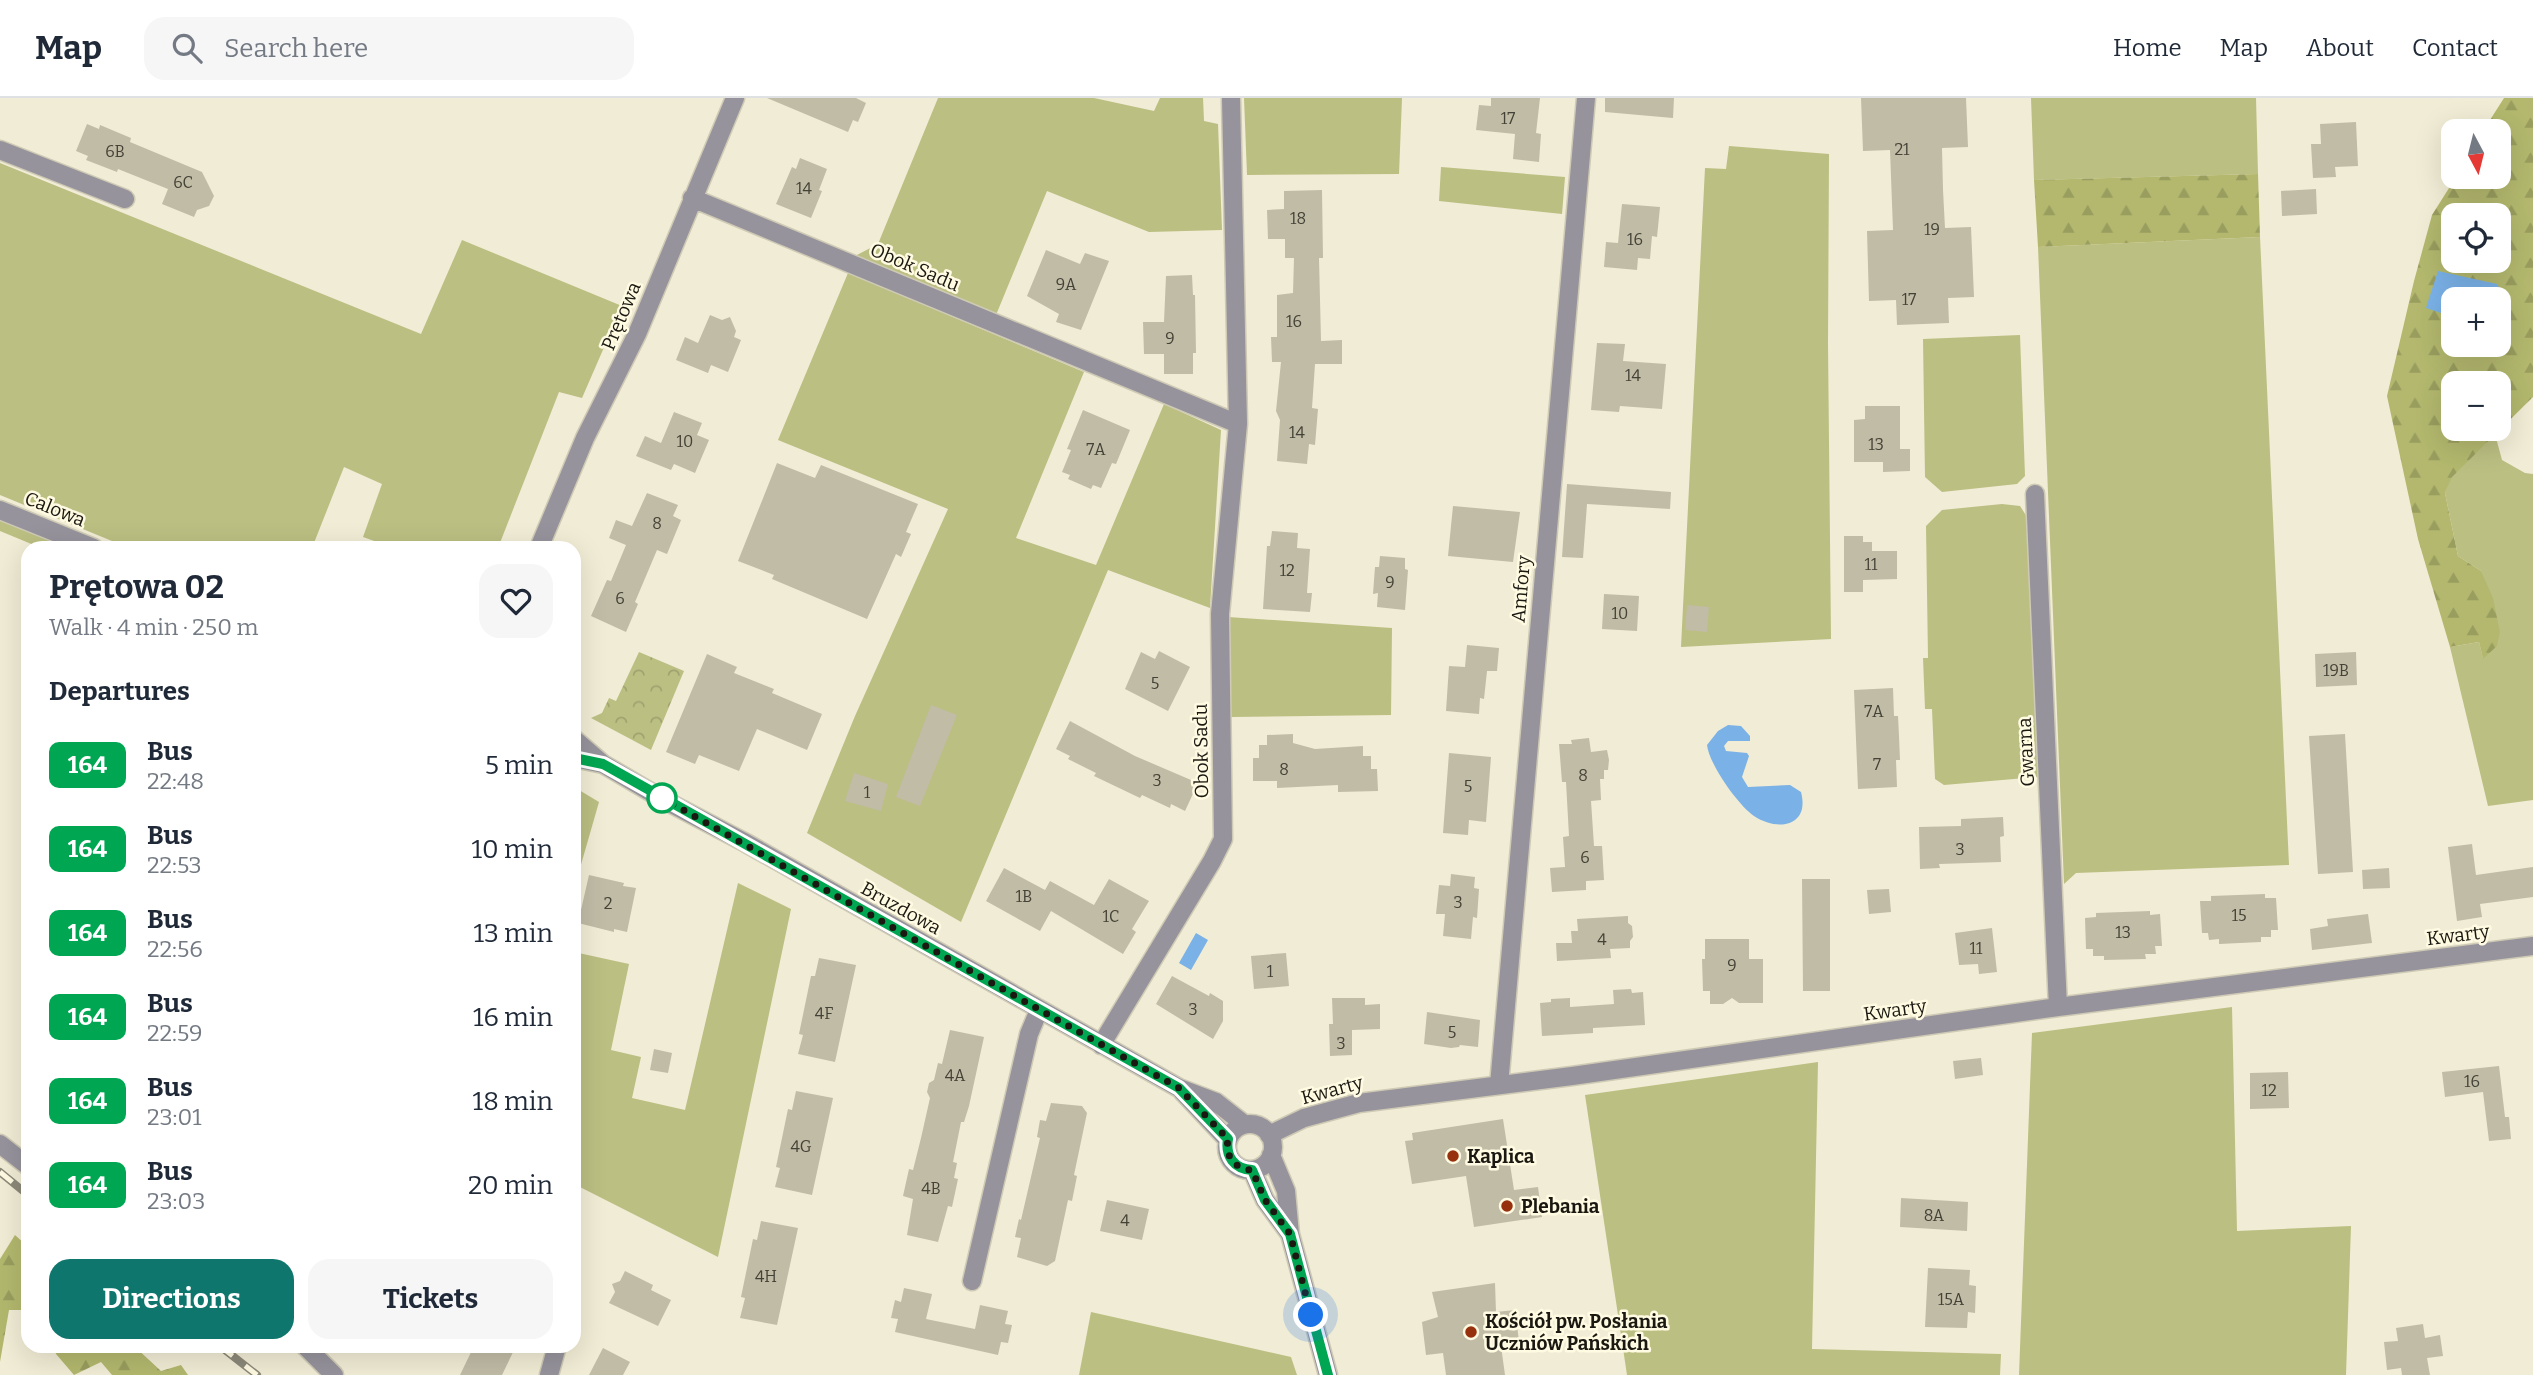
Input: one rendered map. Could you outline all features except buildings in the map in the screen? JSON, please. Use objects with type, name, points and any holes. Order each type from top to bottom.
[{"type":"street","name":"Prętowa","points":[[542,541],[585,438],[637,334],[734,98]]},
{"type":"street","name":"Amfory","points":[[1499,1084],[1586,98]]},
{"type":"street","name":"Obok Sadu","points":[[1101,1045],[1223,839],[1220,614],[1238,424],[1231,99]]},
{"type":"street","points":[[0,150],[125,200]]},
{"type":"street","name":"Obok Sadu","points":[[692,198],[1238,424]]},
{"type":"street","name":"Gwarna","points":[[2035,494],[2058,1007]]},
{"type":"street","name":"Calowa","points":[[0,510],[77,541]]},
{"type":"street","name":"Bruzdowa","points":[[581,745],[603,764],[1101,1045],[1179,1088],[1216,1102],[1244,1124]]},
{"type":"street","name":"Bruzdowa","points":[[581,759],[603,764]]},
{"type":"street","name":"Kwarty","points":[[1269,1135],[1304,1118],[1359,1102],[2533,946]]},
{"type":"street","points":[[972,1282],[1029,1034],[1039,1010]]},
{"type":"street","name":"Bruzdowa","points":[[1179,1088],[1228,1139]]},
{"type":"street","points":[[1244,1124],[1260,1126],[1269,1135],[1273,1147],[1267,1162],[1252,1170],[1244,1169],[1232,1161],[1226,1147],[1231,1133],[1244,1124]]},
{"type":"street","points":[[0,1144],[21,1160]]},
{"type":"street","points":[[1271,1155],[1286,1191],[1290,1234],[1328,1375]]},
{"type":"street","points":[[1252,1170],[1265,1200],[1290,1234]]},
{"type":"street","points":[[312,1353],[334,1375]]},
{"type":"street","points":[[549,1375],[555,1353]]},
{"type":"green space","points":[[938,98],[1094,98],[1154,111],[1160,98],[1203,98],[1204,121],[1218,124],[1222,230],[1149,232],[1047,191],[996,315],[855,256],[878,244]]},
{"type":"green space","points":[[1244,98],[1402,98],[1399,174],[1247,175]]},
{"type":"green space","points":[[2031,98],[2256,98],[2258,174],[2034,180]]},
{"type":"green space","points":[[2504,98],[2533,98],[2533,397],[2511,419],[2511,371],[2441,371],[2441,441],[2488,441],[2452,477],[2445,493],[2458,556],[2481,571],[2493,598],[2500,632],[2497,646],[2483,659],[2479,642],[2450,647],[2418,539],[2387,396],[2432,215],[2448,189],[2511,189],[2511,119],[2491,119]]},
{"type":"green space","points":[[1729,146],[1829,154],[1831,639],[1681,647],[1705,168],[1726,169]]},
{"type":"green space","points":[[0,163],[421,334],[462,240],[622,306],[582,398],[559,392],[501,541],[374,541],[363,537],[382,484],[344,467],[315,541],[112,541],[0,495]]},
{"type":"green space","points":[[1441,167],[1565,177],[1562,214],[1439,201]]},
{"type":"green space","points":[[2258,174],[2260,237],[2038,247],[2034,180]]},
{"type":"green space","points":[[2260,237],[2289,865],[2076,873],[2064,884],[2038,247]]},
{"type":"green space","points":[[848,273],[1084,372],[1016,538],[1096,565],[1164,404],[1221,430],[1210,608],[1108,570],[961,922],[807,833],[855,716],[948,509],[778,440]]},
{"type":"green space","points":[[2020,335],[2025,476],[2017,484],[1942,492],[1925,477],[1923,339]]},
{"type":"green space","points":[[2488,441],[2497,441],[2502,460],[2525,473],[2533,474],[2533,800],[2488,806],[2450,647],[2479,642],[2483,658],[2481,571],[2458,556],[2445,493],[2451,477]]},
{"type":"green space","points":[[2002,504],[2020,506],[2029,520],[2038,777],[1944,785],[1935,779],[1932,709],[1925,709],[1923,658],[1928,658],[1926,526],[1942,510]]},
{"type":"green space","points":[[0,519],[55,541],[24,541],[0,531]]},
{"type":"green space","points":[[1228,617],[1392,628],[1391,715],[1231,717]]},
{"type":"green space","points":[[639,652],[684,671],[651,750],[591,718],[602,713],[609,698],[616,701]]},
{"type":"green space","points":[[581,791],[599,802],[581,865]]},
{"type":"green space","points":[[738,883],[791,909],[718,1257],[581,1188],[581,954],[629,964],[611,1050],[641,1057],[632,1098],[685,1110]]},
{"type":"green space","points":[[2232,1007],[2237,1231],[2351,1226],[2346,1375],[2019,1375],[2032,1033]]},
{"type":"green space","points":[[1818,1062],[1812,1349],[2001,1354],[2000,1375],[1627,1375],[1585,1095]]},
{"type":"green space","points":[[15,1235],[21,1241],[21,1310],[9,1310],[0,1362],[0,1259]]},
{"type":"green space","points":[[1091,1312],[1291,1357],[1297,1375],[1079,1375]]},
{"type":"green space","points":[[142,1353],[161,1371],[181,1365],[188,1375],[112,1375],[101,1362],[74,1375],[56,1354]]},
{"type":"water","points":[[2438,271],[2497,284],[2499,287],[2441,287],[2441,313],[2426,308]]},
{"type":"water","points":[[1728,725],[1741,726],[1750,736],[1750,741],[1728,741],[1724,746],[1726,751],[1747,753],[1749,756],[1742,777],[1748,787],[1790,785],[1801,792],[1803,803],[1796,819],[1782,824],[1763,821],[1747,811],[1733,794],[1713,763],[1707,745],[1718,731]]},
{"type":"water","points":[[1196,933],[1208,940],[1191,970],[1179,963]]},
{"type":"railway","points":[[0,1172],[21,1189]]},
{"type":"railway","points":[[229,1353],[257,1375]]},
{"type":"bus line","name":"164","points":[[581,759],[603,764],[1179,1088],[1228,1139],[1226,1147],[1232,1161],[1237,1166],[1252,1170],[1265,1200],[1290,1234],[1328,1375]]},
{"type":"place","name":"Kaplica","points":[[1453,1156]]},
{"type":"place","name":"Plebania","points":[[1507,1206]]},
{"type":"place","name":"Kościół pw. Posłania Uczniów Pańskich","points":[[1471,1332]]},
{"type":"route","points":[[662,798],[1179,1088],[1228,1139],[1226,1147],[1232,1161],[1237,1166],[1252,1170],[1265,1200],[1290,1234],[1311,1315]]}]
